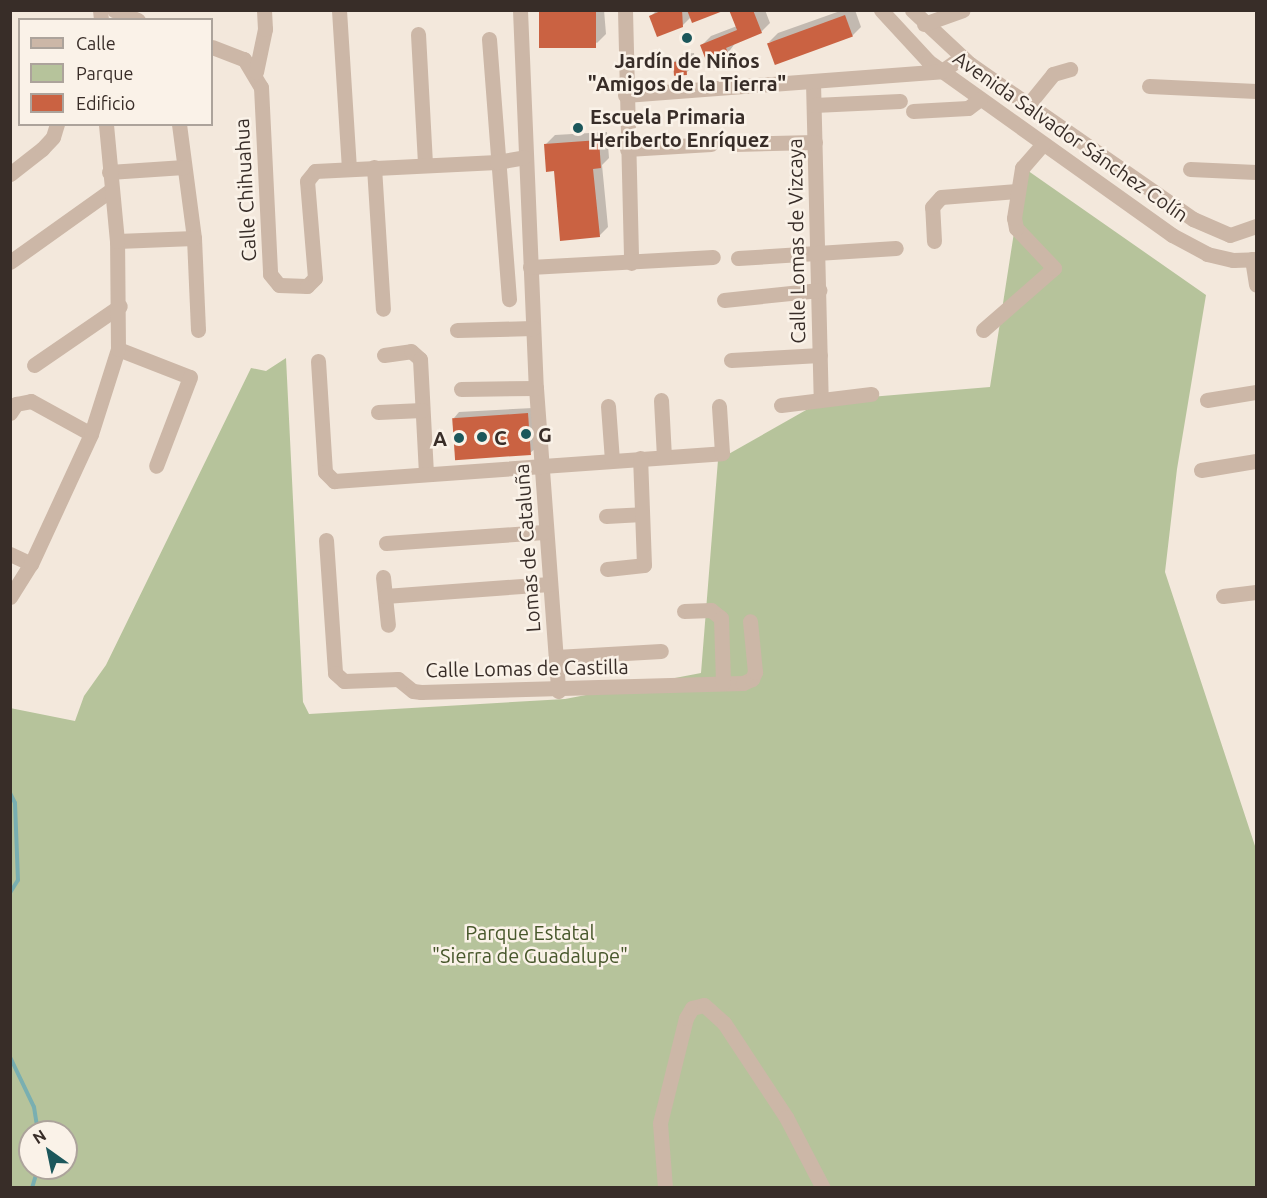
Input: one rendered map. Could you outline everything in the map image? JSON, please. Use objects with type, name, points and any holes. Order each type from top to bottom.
[{"type":"street","points":[[114,10],[133,18]]},
{"type":"street","points":[[256,72],[265,29],[264,10]]},
{"type":"street","points":[[339,10],[349,169],[497,162],[524,157]]},
{"type":"street","name":"Lomas de Cataluña","points":[[520,10],[524,157],[544,532],[558,691]]},
{"type":"street","points":[[626,10],[625,95],[631,263]]},
{"type":"street","name":"Avenida Salvador Sánchez Colín","points":[[881,10],[942,71],[1172,236],[1206,254],[1255,259]]},
{"type":"street","name":"Avenida Salvador Sánchez Colín","points":[[912,10],[924,24],[962,57],[1200,223],[1230,235],[1252,230]]},
{"type":"street","points":[[924,24],[963,10]]},
{"type":"street","points":[[418,34],[425,164]]},
{"type":"street","points":[[489,39],[509,299]]},
{"type":"street","points":[[213,47],[244,59],[256,72]]},
{"type":"street","points":[[625,95],[942,71],[962,57]]},
{"type":"street","points":[[1028,105],[1053,74],[1070,69]]},
{"type":"street","name":"Calle Chihuahua","points":[[256,72],[261,87],[270,274],[279,285],[314,284],[309,174],[349,169]]},
{"type":"street","name":"Calle Lomas de Vizcaya","points":[[813,82],[821,399]]},
{"type":"street","points":[[1149,86],[1257,91]]},
{"type":"street","points":[[913,111],[968,108],[980,99]]},
{"type":"street","points":[[814,105],[900,101]]},
{"type":"street","points":[[10,174],[42,149],[53,137],[56,126]]},
{"type":"street","points":[[10,597],[31,564],[91,434],[118,349],[120,306],[117,241],[106,126]]},
{"type":"street","points":[[179,126],[194,238],[198,330]]},
{"type":"street","points":[[735,144],[815,142]]},
{"type":"street","points":[[627,149],[711,144]]},
{"type":"street","points":[[983,330],[1054,268],[1016,228],[1017,191],[1026,161],[1043,144]]},
{"type":"street","points":[[1074,166],[1089,147]]},
{"type":"street","points":[[109,172],[184,167]]},
{"type":"street","points":[[374,167],[382,309]]},
{"type":"street","points":[[1190,169],[1257,172]]},
{"type":"street","points":[[10,262],[111,190]]},
{"type":"street","points":[[934,241],[932,207],[941,197],[1017,191]]},
{"type":"street","points":[[117,241],[194,238]]},
{"type":"street","points":[[738,258],[896,248]]},
{"type":"street","points":[[530,267],[713,257]]},
{"type":"street","points":[[1255,259],[1257,285]]},
{"type":"street","points":[[724,300],[819,290]]},
{"type":"street","points":[[34,365],[120,306]]},
{"type":"street","points":[[457,330],[533,328]]},
{"type":"street","points":[[118,349],[190,377],[156,466]]},
{"type":"street","points":[[384,355],[417,353],[426,472]]},
{"type":"street","points":[[731,360],[820,355]]},
{"type":"street","points":[[318,361],[329,478],[334,481],[426,472],[722,453],[719,406]]},
{"type":"street","points":[[461,389],[536,388]]},
{"type":"street","points":[[1207,400],[1257,392]]},
{"type":"street","points":[[781,405],[871,394]]},
{"type":"street","points":[[661,400],[664,457]]},
{"type":"street","points":[[10,413],[16,404],[31,401],[91,434]]},
{"type":"street","points":[[609,406],[612,460]]},
{"type":"street","points":[[378,412],[422,410]]},
{"type":"street","points":[[607,568],[644,565],[640,458]]},
{"type":"street","points":[[1201,470],[1257,460]]},
{"type":"street","points":[[606,516],[642,514]]},
{"type":"street","points":[[386,543],[544,532]]},
{"type":"street","name":"Calle Lomas de Castilla","points":[[326,540],[338,679],[398,679],[412,691],[421,692],[558,691],[752,680],[755,672],[750,621]]},
{"type":"street","points":[[10,554],[31,564]]},
{"type":"street","points":[[383,577],[388,625]]},
{"type":"street","points":[[385,596],[550,584]]},
{"type":"street","points":[[1223,596],[1257,592]]},
{"type":"street","points":[[684,611],[711,609],[721,618],[723,683]]},
{"type":"street","name":"Lomas de Cataluña","points":[[556,657],[661,651]]},
{"type":"street","points":[[665,1188],[659,1149],[660,1124],[686,1018],[692,1008],[704,1005],[724,1023],[792,1127],[823,1188]]},
{"type":"green space","name":"Parque Estatal \"Sierra de Guadalupe\"","points":[[1024,168],[1206,295],[1177,469],[1165,572],[1256,849],[1256,1187],[11,1187],[10,708],[75,721],[84,696],[106,665],[251,368],[266,371],[286,358],[303,702],[309,714],[565,699],[701,673],[718,460],[822,401],[990,387]]},
{"type":"building","points":[[539,10],[596,10],[596,48],[539,48]]},
{"type":"building","points":[[663,10],[682,10],[683,27],[657,37],[649,16]]},
{"type":"building","points":[[687,10],[722,10],[723,11],[692,23]]},
{"type":"building","points":[[729,10],[753,10],[762,33],[726,48],[729,55],[707,63],[700,45],[737,30]]},
{"type":"building","points":[[845,15],[853,37],[775,65],[767,43]]},
{"type":"building","points":[[686,61],[687,75],[674,76],[673,62]]},
{"type":"building","points":[[599,140],[601,168],[593,169],[600,237],[560,241],[554,171],[546,172],[544,144]]},
{"type":"building","points":[[528,413],[531,455],[455,460],[452,418]]},
{"type":"waterway","points":[[10,793],[15,803],[18,880],[10,893]]},
{"type":"waterway","points":[[10,1057],[34,1107],[36,1120]]},
{"type":"waterway","points":[[32,1188],[34,1180]]},
{"type":"place","name":"Jardín de Niños \"Amigos de la Tierra\"","points":[[687,38]]},
{"type":"place","name":"Escuela Primaria Heriberto Enríquez","points":[[578,128]]},
{"type":"place","name":"G","points":[[526,434]]},
{"type":"place","name":"C","points":[[482,437]]},
{"type":"place","name":"A","points":[[459,438]]}]
